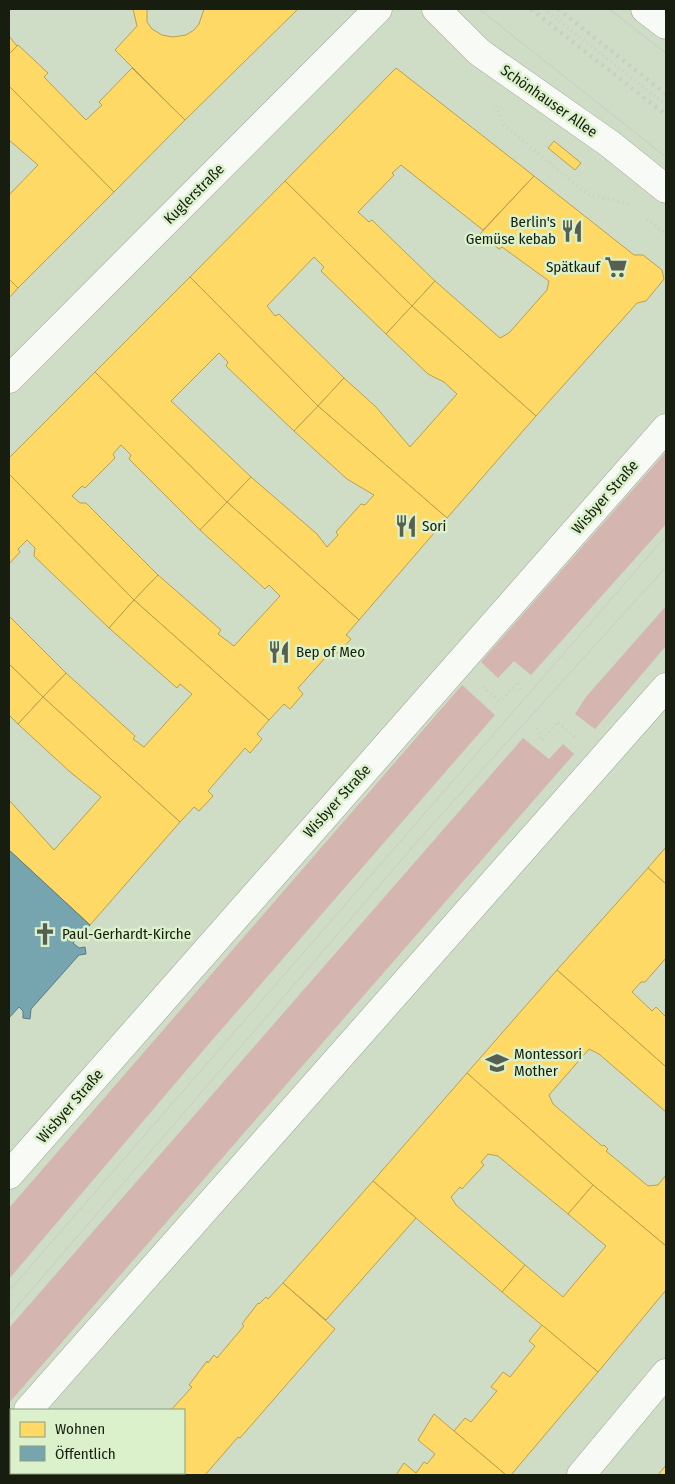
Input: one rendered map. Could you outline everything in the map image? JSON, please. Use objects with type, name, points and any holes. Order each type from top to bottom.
[{"type":"main road","name":"Kuglerstraße","points":[[9,379],[378,9]]},
{"type":"main road","name":"Schönhauser Allee","points":[[436,9],[479,52],[610,144],[666,189]]},
{"type":"main road","points":[[645,9],[666,25]]},
{"type":"main road","name":"Wisbyer Straße","points":[[9,1176],[666,428]]},
{"type":"main road","points":[[29,1409],[666,688]]},
{"type":"main road","points":[[582,1475],[666,1373]]},
{"type":"path","points":[[544,9],[666,105]]},
{"type":"path","points":[[495,104],[504,125],[588,194],[628,203],[635,210]]},
{"type":"path","points":[[643,216],[666,234]]},
{"type":"path","points":[[482,685],[500,701],[518,682],[522,691]]},
{"type":"path","points":[[537,728],[542,741],[557,722],[584,745]]},
{"type":"shaded area","points":[[666,452],[666,524],[531,675],[514,661],[498,678],[481,662]]},
{"type":"shaded area","points":[[666,606],[666,646],[595,729],[575,714],[586,697]]},
{"type":"shaded area","points":[[462,685],[495,715],[207,1046],[9,1279],[9,1208]]},
{"type":"shaded area","points":[[523,738],[549,759],[563,744],[574,754],[9,1403],[9,1328]]},
{"type":"building: Wohnen","points":[[133,9],[147,9],[147,22],[152,29],[162,35],[173,37],[186,35],[194,30],[199,24],[204,9],[298,9],[185,120],[115,50],[137,26]]},
{"type":"building: Wohnen","points":[[9,36],[17,46],[9,54]]},
{"type":"building: Wohnen","points":[[18,45],[48,73],[44,77],[86,120],[102,105],[99,102],[132,68],[185,120],[114,192],[9,86],[9,54]]},
{"type":"building: Wohnen","points":[[396,68],[534,176],[483,230],[401,165],[392,173],[394,175],[358,212],[369,222],[372,220],[435,281],[412,306],[285,181]]},
{"type":"building: Wohnen","points":[[9,86],[114,192],[18,288],[9,279],[9,195],[38,165],[9,140]]},
{"type":"building: Wohnen","points":[[554,141],[581,163],[575,170],[548,148]]},
{"type":"building: Wohnen","points":[[534,176],[634,255],[643,255],[662,270],[664,279],[646,301],[637,303],[536,416],[412,306],[435,281],[500,338],[509,333],[547,290],[549,281],[502,247],[499,249],[480,234]]},
{"type":"building: Wohnen","points":[[285,181],[412,306],[386,334],[321,271],[324,267],[314,257],[267,306],[275,316],[279,314],[344,378],[318,406],[190,277]]},
{"type":"building: Wohnen","points":[[190,277],[318,406],[294,431],[226,366],[228,362],[219,353],[171,401],[251,477],[227,502],[95,372]]},
{"type":"building: Wohnen","points":[[9,279],[18,288],[9,298]]},
{"type":"building: Wohnen","points":[[412,306],[536,416],[447,518],[318,406],[344,378],[376,407],[410,447],[457,394],[444,382],[428,374],[386,334]]},
{"type":"building: Wohnen","points":[[95,372],[227,502],[200,530],[129,459],[131,455],[121,445],[113,454],[115,458],[85,488],[82,486],[72,496],[80,503],[86,503],[158,575],[134,600],[9,474],[9,458]]},
{"type":"building: Wohnen","points":[[318,406],[447,518],[359,620],[227,502],[251,477],[317,534],[327,547],[338,535],[336,532],[361,504],[365,505],[374,495],[347,479],[294,431]]},
{"type":"building: Wohnen","points":[[9,474],[134,600],[109,628],[34,556],[35,548],[27,540],[18,549],[20,552],[9,564]]},
{"type":"building: Wohnen","points":[[227,502],[359,620],[346,635],[351,639],[338,653],[333,649],[298,688],[303,694],[290,709],[284,704],[269,720],[134,600],[158,575],[221,630],[218,634],[234,646],[280,596],[269,585],[265,589],[200,530]]},
{"type":"building: Wohnen","points":[[134,600],[269,720],[257,734],[262,739],[250,753],[245,748],[208,791],[213,796],[199,811],[194,807],[180,822],[43,697],[66,673],[135,736],[133,739],[144,747],[192,694],[180,684],[177,688],[109,628]]},
{"type":"building: Wohnen","points":[[9,616],[66,673],[43,697],[9,664]]},
{"type":"building: Wohnen","points":[[9,664],[43,697],[18,724],[9,715]]},
{"type":"building: Wohnen","points":[[43,697],[180,822],[90,925],[9,850],[9,800],[54,850],[101,797],[69,771],[18,724]]},
{"type":"building: Wohnen","points":[[666,847],[666,884],[648,868]]},
{"type":"building: Wohnen","points":[[648,868],[666,884],[666,958],[645,982],[641,982],[632,992],[652,1011],[656,1007],[666,1017],[666,1067],[557,970]]},
{"type":"building: Wohnen","points":[[557,970],[666,1067],[666,1112],[599,1054],[589,1049],[549,1095],[553,1104],[602,1146],[604,1145],[608,1149],[606,1151],[648,1186],[658,1185],[666,1175],[666,1246],[593,1185],[467,1073]]},
{"type":"building: Wohnen","points":[[467,1073],[593,1185],[568,1214],[498,1156],[488,1154],[481,1162],[484,1165],[462,1189],[460,1187],[451,1197],[456,1205],[525,1265],[502,1292],[373,1181]]},
{"type":"building: Wohnen","points":[[373,1181],[416,1218],[326,1320],[283,1283]]},
{"type":"building: Wohnen","points":[[593,1185],[666,1246],[666,1290],[598,1372],[502,1292],[525,1265],[563,1297],[606,1246],[568,1214]]},
{"type":"building: Wohnen","points":[[283,1283],[335,1329],[240,1438],[238,1437],[205,1475],[109,1475],[185,1474],[185,1409],[172,1409],[192,1387],[189,1385],[207,1361],[208,1363],[214,1355],[217,1358],[244,1326],[242,1324],[258,1303],[266,1297],[268,1299]]},
{"type":"building: Wohnen","points":[[542,1325],[598,1372],[511,1475],[506,1475],[454,1431],[465,1418],[471,1422],[497,1391],[491,1387],[503,1372],[510,1377],[535,1346],[529,1341]]},
{"type":"building: Wohnen","points":[[434,1414],[506,1475],[396,1475],[404,1463],[416,1473],[424,1462],[427,1464],[435,1454],[418,1440]]},
{"type":"building: Wohnen","points":[[666,1465],[666,1475],[658,1475]]},
{"type":"building: Öffentlich","name":"Paul-Gerhardt-Kirche","points":[[9,850],[90,925],[73,943],[79,948],[85,947],[86,954],[79,955],[31,1009],[30,1019],[23,1018],[23,1011],[19,1007],[9,1018]]},
{"type":"tram line","points":[[479,9],[666,157]]},
{"type":"tram line","points":[[609,9],[666,53]]},
{"type":"tram line","points":[[9,1291],[666,536]]},
{"type":"tram line","points":[[9,1316],[423,835],[666,567]]},
{"type":"railway","points":[[531,9],[666,115]]},
{"type":"railway","points":[[558,9],[666,94]]},
{"type":"place","name":"Berlin's Gemüse kebab","points":[[572,231]]},
{"type":"place","name":"Spätkauf","points":[[616,267]]},
{"type":"place","name":"Sori","points":[[406,526]]},
{"type":"place","name":"Bep of Meo","points":[[279,652]]},
{"type":"place","name":"Paul-Gerhardt-Kirche","points":[[45,934]]},
{"type":"place","name":"Montessori Mother","points":[[497,1063]]}]
